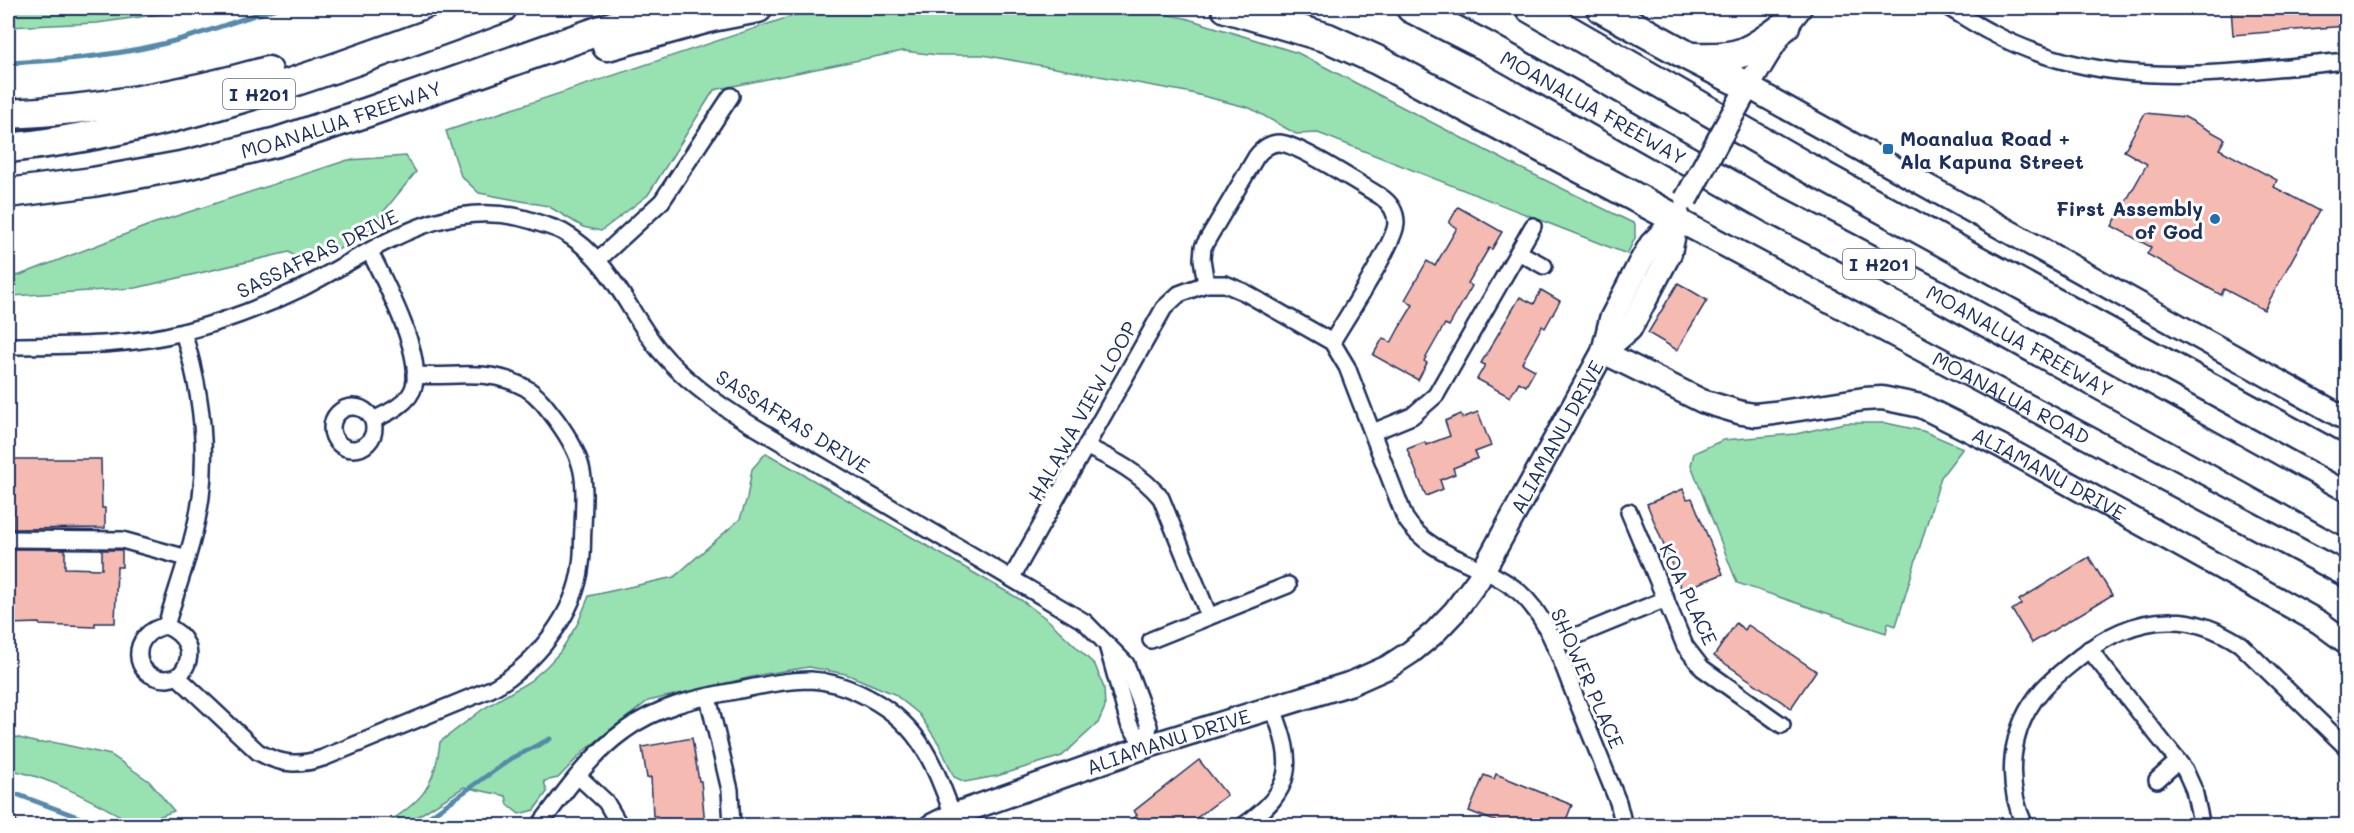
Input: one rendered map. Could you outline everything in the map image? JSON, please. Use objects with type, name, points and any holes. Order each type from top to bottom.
[{"type":"highway","points":[[8,114],[43,113],[162,97],[242,78],[492,8]]},
{"type":"highway","name":"I H201","points":[[8,148],[114,130],[198,111],[283,87],[502,8]]},
{"type":"highway","name":"MOANALUA FREEWAY","points":[[8,193],[93,182],[186,165],[277,141],[368,112],[664,8]]},
{"type":"highway","points":[[368,112],[712,17],[758,8]]},
{"type":"highway","points":[[1226,8],[1328,38],[1681,209]]},
{"type":"highway","name":"MOANALUA FREEWAY","points":[[1411,8],[1484,45],[1773,209],[1938,295],[2346,521]]},
{"type":"highway","name":"I H201","points":[[1530,8],[1808,168],[2346,462]]},
{"type":"highway","points":[[1601,8],[1690,57],[1745,93]]},
{"type":"highway","points":[[1690,57],[1725,59],[1759,45],[1792,17]]},
{"type":"street","points":[[1949,8],[1993,34],[2024,47],[2061,60],[2129,74],[2195,75],[2346,61]]},
{"type":"street","points":[[1602,352],[1630,328],[1670,253],[1681,209],[1745,93],[1792,17]]},
{"type":"street","points":[[1745,93],[2346,419]]},
{"type":"street","points":[[598,260],[662,201],[732,96]]},
{"type":"street","points":[[1206,284],[1202,259],[1203,247],[1260,150],[1275,143],[1294,147],[1385,200],[1395,217],[1392,237],[1332,342]]},
{"type":"street","name":"MOANALUA ROAD","points":[[1681,209],[2346,575]]},
{"type":"street","name":"SASSAFRAS DRIVE","points":[[8,346],[86,345],[183,332],[242,313],[300,289],[436,220],[473,213],[511,215],[561,231],[576,240],[598,260],[660,351],[712,399],[750,424],[1085,622],[1107,645],[1129,724],[1145,747]]},
{"type":"street","points":[[1373,432],[1412,416],[1436,395],[1533,226]]},
{"type":"street","points":[[370,252],[405,329],[415,375],[414,387],[403,402],[373,420]]},
{"type":"street","points":[[1518,252],[1544,266]]},
{"type":"street","name":"HALAWA VIEW LOOP","points":[[1012,577],[1088,447],[1164,308],[1179,294],[1206,284],[1225,284],[1244,292],[1332,342],[1347,367],[1405,518],[1412,529],[1431,545],[1485,570]]},
{"type":"street","points":[[166,626],[201,498],[203,442],[199,392],[183,332]]},
{"type":"street","name":"ALIAMANU DRIVE","points":[[931,825],[953,815],[1145,747],[1352,683],[1388,667],[1411,652],[1455,611],[1485,570],[1602,352],[1702,401],[1742,413],[1774,413],[1882,398],[1921,406],[2032,463],[2319,622],[2346,642]]},
{"type":"street","points":[[178,677],[186,665],[188,648],[180,634],[166,626],[152,630],[146,635],[139,650],[142,667],[156,677],[178,677],[258,752],[271,759],[298,764],[324,758],[491,689],[514,674],[550,639],[573,594],[581,565],[584,486],[581,460],[573,444],[539,398],[506,378],[478,374],[436,377],[415,375]]},
{"type":"street","points":[[1088,447],[1133,472],[1161,498],[1209,616]]},
{"type":"street","name":"KOA PLACE","points":[[1629,512],[1685,646],[1702,668],[1782,725]]},
{"type":"street","points":[[8,538],[122,540],[186,558]]},
{"type":"street","name":"SHOWER PLACE","points":[[1485,570],[1518,590],[1531,603],[1554,645],[1618,802],[1624,825]]},
{"type":"street","points":[[1151,640],[1288,585]]},
{"type":"street","points":[[1554,645],[1666,599]]},
{"type":"street","points":[[2025,825],[2020,815],[2013,779],[2015,741],[2023,719],[2041,691],[2089,649],[2112,635],[2142,624],[2173,621],[2208,628],[2240,644],[2346,747]]},
{"type":"street","points":[[2089,649],[2178,761],[2194,790],[2201,822]]},
{"type":"street","points":[[538,825],[602,748],[625,729],[675,705],[785,681],[814,680],[840,684],[869,698],[892,711],[911,729],[934,767],[953,815]]},
{"type":"street","points":[[708,697],[730,790],[732,825]]},
{"type":"street","points":[[1243,825],[1270,805],[1282,790],[1287,753],[1273,709]]},
{"type":"street","points":[[2157,780],[2178,761]]},
{"type":"street","points":[[578,776],[606,802],[620,825]]},
{"type":"green space","points":[[8,8],[204,8],[97,23],[8,27]]},
{"type":"green space","points":[[829,8],[1132,8],[1185,18],[1298,53],[1512,164],[1635,224],[1635,238],[1627,254],[1318,133],[1296,134],[1250,108],[1187,92],[983,55],[938,55],[903,51],[714,90],[648,195],[601,231],[583,227],[548,206],[479,193],[461,176],[446,131],[777,21],[812,10]]},
{"type":"green space","points":[[406,156],[416,172],[363,237],[306,266],[289,252],[136,288],[12,296],[13,276],[152,224],[348,160]]},
{"type":"green space","points":[[1844,423],[1886,423],[1923,431],[1963,448],[1941,477],[1896,626],[1888,623],[1886,633],[1737,583],[1691,465],[1694,453],[1723,440],[1796,434]]},
{"type":"green space","points":[[766,453],[1021,600],[1048,620],[1095,665],[1104,688],[1105,707],[1098,723],[1062,756],[997,776],[965,782],[954,777],[939,744],[919,714],[894,694],[846,674],[809,667],[765,674],[648,701],[585,750],[558,778],[544,781],[547,792],[534,810],[519,814],[508,805],[506,796],[464,787],[404,825],[384,825],[408,808],[424,791],[434,771],[440,742],[483,709],[530,681],[560,652],[578,623],[589,596],[674,577],[740,519],[747,498],[752,469]]},
{"type":"green space","points":[[8,735],[38,743],[52,742],[111,755],[149,781],[174,811],[137,825],[58,785],[8,769]]},
{"type":"building","points":[[2231,8],[2346,8],[2346,26],[2233,35]]},
{"type":"building","name":"First Assembly of God","points":[[2145,113],[2185,117],[2225,139],[2219,149],[2277,180],[2274,187],[2319,211],[2264,310],[2224,289],[2221,295],[2147,254],[2151,247],[2112,226],[2147,164],[2124,151]]},
{"type":"building","points":[[1458,207],[1502,232],[1492,249],[1489,248],[1468,283],[1472,286],[1449,326],[1445,324],[1424,361],[1427,363],[1418,380],[1373,355],[1383,338],[1391,343],[1413,305],[1405,300],[1427,261],[1435,266],[1457,228],[1449,223]]},
{"type":"building","points":[[1678,283],[1707,300],[1677,350],[1648,333]]},
{"type":"building","points":[[1541,290],[1560,301],[1545,328],[1542,326],[1522,363],[1535,370],[1526,386],[1519,382],[1510,397],[1477,379],[1485,365],[1481,363],[1520,297],[1534,304]]},
{"type":"building","points":[[1478,412],[1491,446],[1475,452],[1478,458],[1453,468],[1455,474],[1440,480],[1443,489],[1426,496],[1407,449],[1450,436],[1445,421],[1461,414],[1462,418]]},
{"type":"building","points":[[8,459],[101,459],[102,508],[105,508],[105,528],[13,529],[13,498],[8,498]]},
{"type":"building","points":[[1683,489],[1687,499],[1692,498],[1723,574],[1682,590],[1647,504]]},
{"type":"building","points":[[12,549],[65,549],[65,568],[102,569],[102,550],[122,550],[122,567],[117,567],[115,623],[95,623],[95,627],[40,625],[39,623],[8,624],[8,585],[12,585]]},
{"type":"building","points":[[2089,557],[2112,595],[2032,643],[2012,610],[2021,604],[2019,600]]},
{"type":"building","points":[[1736,623],[1745,630],[1748,625],[1816,671],[1791,708],[1714,656]]},
{"type":"building","points":[[692,738],[699,781],[701,781],[705,825],[656,825],[657,816],[653,816],[651,777],[647,778],[642,747]]},
{"type":"building","points":[[1199,760],[1227,795],[1187,825],[1124,825],[1137,815],[1134,811]]},
{"type":"building","points":[[1496,774],[1572,805],[1564,825],[1505,825],[1469,811],[1484,775],[1494,779]]},
{"type":"waterway","points":[[8,63],[75,58],[141,49],[185,38],[277,8]]},
{"type":"waterway","points":[[416,826],[512,758],[550,739]]},
{"type":"waterway","points":[[8,791],[102,826]]},
{"type":"place","name":"Moanalua Road + Ala Kapuna Street","points":[[1888,149]]},
{"type":"place","name":"First Assembly of God","points":[[2215,219]]}]
